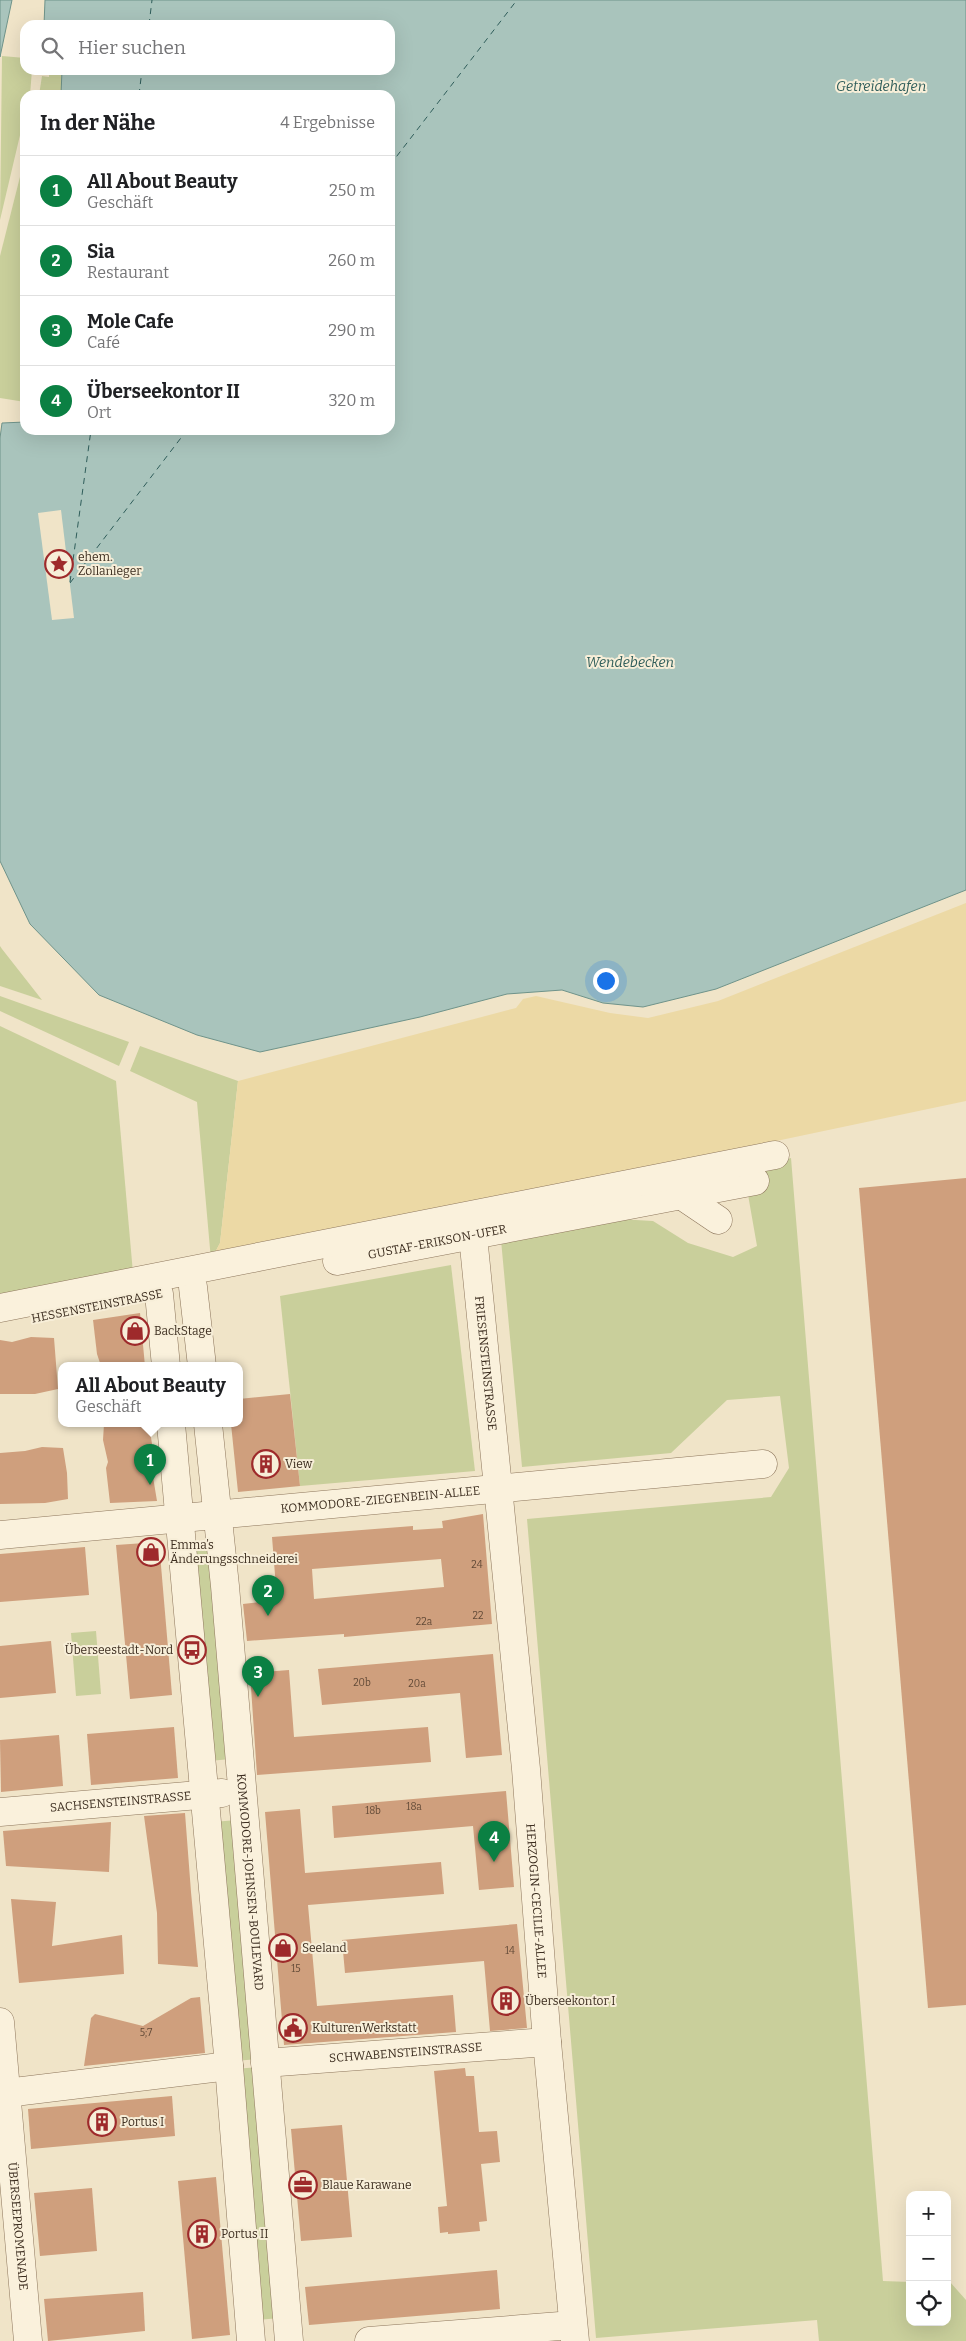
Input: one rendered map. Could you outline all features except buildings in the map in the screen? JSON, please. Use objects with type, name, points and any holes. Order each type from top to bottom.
[{"type":"street","points":[[0,1308],[775,1155]]},
{"type":"street","name":"GUSTAF-ERIKSON-UFER","points":[[193,1287],[473,1236],[755,1181]]},
{"type":"street","points":[[681,1195],[718,1220]]},
{"type":"street","name":"FRIESENSTEINSTRASSE","points":[[473,1236],[496,1489]]},
{"type":"street","points":[[193,1287],[202,1362]]},
{"type":"street","name":"HESSENSTEINSTRASSE","points":[[0,1324],[193,1287]]},
{"type":"street","points":[[159,1294],[166,1362]]},
{"type":"street","points":[[171,1427],[229,2066],[251,2341]]},
{"type":"street","name":"KOMMODORE-JOHNSEN-BOULEVARD","points":[[208,1427],[218,1514],[289,2341]]},
{"type":"street","name":"KOMMODORE-ZIEGENBEIN-ALLEE","points":[[0,1535],[763,1464]]},
{"type":"street","name":"HERZOGIN-CECILIE-ALLEE","points":[[496,1489],[526,1769],[547,2042],[574,2333]]},
{"type":"street","name":"SACHSENSTEINSTRASSE","points":[[0,1812],[241,1791]]},
{"type":"street","name":"ÜBERSEEPROMENADE","points":[[0,2022],[28,2341]]},
{"type":"street","name":"SCHWABENSTEINSTRASSE","points":[[265,2063],[547,2042]]},
{"type":"street","points":[[6,2093],[229,2066]]},
{"type":"street","name":"ÜBERSEEPROMENADE","points":[[0,2240],[9,2341]]},
{"type":"street","points":[[369,2341],[574,2333]]},
{"type":"green space","points":[[2,56],[20,58],[20,75],[32,75],[30,90],[20,90],[20,135],[0,220]]},
{"type":"green space","points":[[49,75],[62,75],[61,90],[40,90],[42,76],[49,77]]},
{"type":"green space","points":[[20,177],[20,401],[0,398],[0,256]]},
{"type":"green space","points":[[0,946],[2,949],[42,1000],[0,986]]},
{"type":"green space","points":[[0,996],[129,1042],[119,1066],[0,1011]]},
{"type":"green space","points":[[0,1026],[116,1081],[133,1273],[0,1300]]},
{"type":"green space","points":[[140,1046],[238,1081],[220,1243],[211,1260],[197,1102],[130,1071]]},
{"type":"green space","points":[[791,1158],[883,2281],[906,2282],[906,2326],[951,2326],[951,2283],[966,2300],[966,2341],[819,2341],[817,2320],[596,2338],[527,1519],[771,1497],[789,1468],[780,1396],[727,1400],[671,1453],[522,1467],[501,1240],[601,1218],[653,1221],[688,1243],[733,1257],[757,1246],[747,1189],[751,1167]]},
{"type":"green space","points":[[451,1265],[475,1471],[300,1486],[280,1296]]},
{"type":"green space","points":[[212,1545],[231,1759],[209,1761],[189,1547]]},
{"type":"green space","points":[[96,1631],[101,1694],[76,1696],[71,1633]]},
{"type":"green space","points":[[237,1820],[258,2059],[234,2061],[213,1822]]},
{"type":"green space","points":[[258,2067],[280,2318],[257,2320],[235,2069]]},
{"type":"sand","points":[[966,903],[966,1101],[211,1260],[220,1243],[238,1081],[516,1008],[523,999],[536,996],[610,1013],[648,1018],[718,1001]]},
{"type":"water","points":[[0,0],[12,0],[0,57]]},
{"type":"water","name":"Wendebecken","points":[[45,0],[966,0],[966,890],[716,989],[643,1007],[603,1003],[562,990],[507,994],[420,1017],[260,1052],[197,1035],[99,995],[30,924],[0,861],[0,438],[2,423],[20,422],[20,435],[395,435],[395,90],[61,90],[62,75],[395,75],[395,20],[44,20]]},
{"type":"pier","points":[[61,510],[74,618],[52,620],[38,513]]},
{"type":"ferry route","points":[[150,20],[152,0]]},
{"type":"ferry route","points":[[395,159],[517,0]]},
{"type":"ferry route","points":[[140,90],[141,75]]},
{"type":"ferry route","points":[[70,582],[90,435]]},
{"type":"ferry route","points":[[70,583],[183,435]]},
{"type":"place","name":"ehem. Zollanleger","points":[[59,564]]},
{"type":"place","name":"BackStage","points":[[135,1331]]},
{"type":"place","name":"View","points":[[266,1464]]},
{"type":"place","name":"All About Beauty","points":[[150,1485]]},
{"type":"place","name":"Emma’s Änderungsschneiderei","points":[[151,1552]]},
{"type":"place","name":"Sia","points":[[268,1616]]},
{"type":"place","name":"Überseestadt-Nord","points":[[192,1650]]},
{"type":"place","name":"Mole Cafe","points":[[258,1697]]},
{"type":"place","name":"Überseekontor II","points":[[494,1862]]},
{"type":"place","name":"Seeland","points":[[283,1948]]},
{"type":"place","name":"Überseekontor I","points":[[506,2001]]},
{"type":"place","name":"KulturenWerkstatt","points":[[293,2028]]},
{"type":"place","name":"Portus I","points":[[102,2122]]},
{"type":"place","name":"Blaue Karawane","points":[[303,2185]]},
{"type":"place","name":"Portus II","points":[[202,2234]]},
{"type":"water label","name":"Getreidehafen","points":[[881,86]]}]
